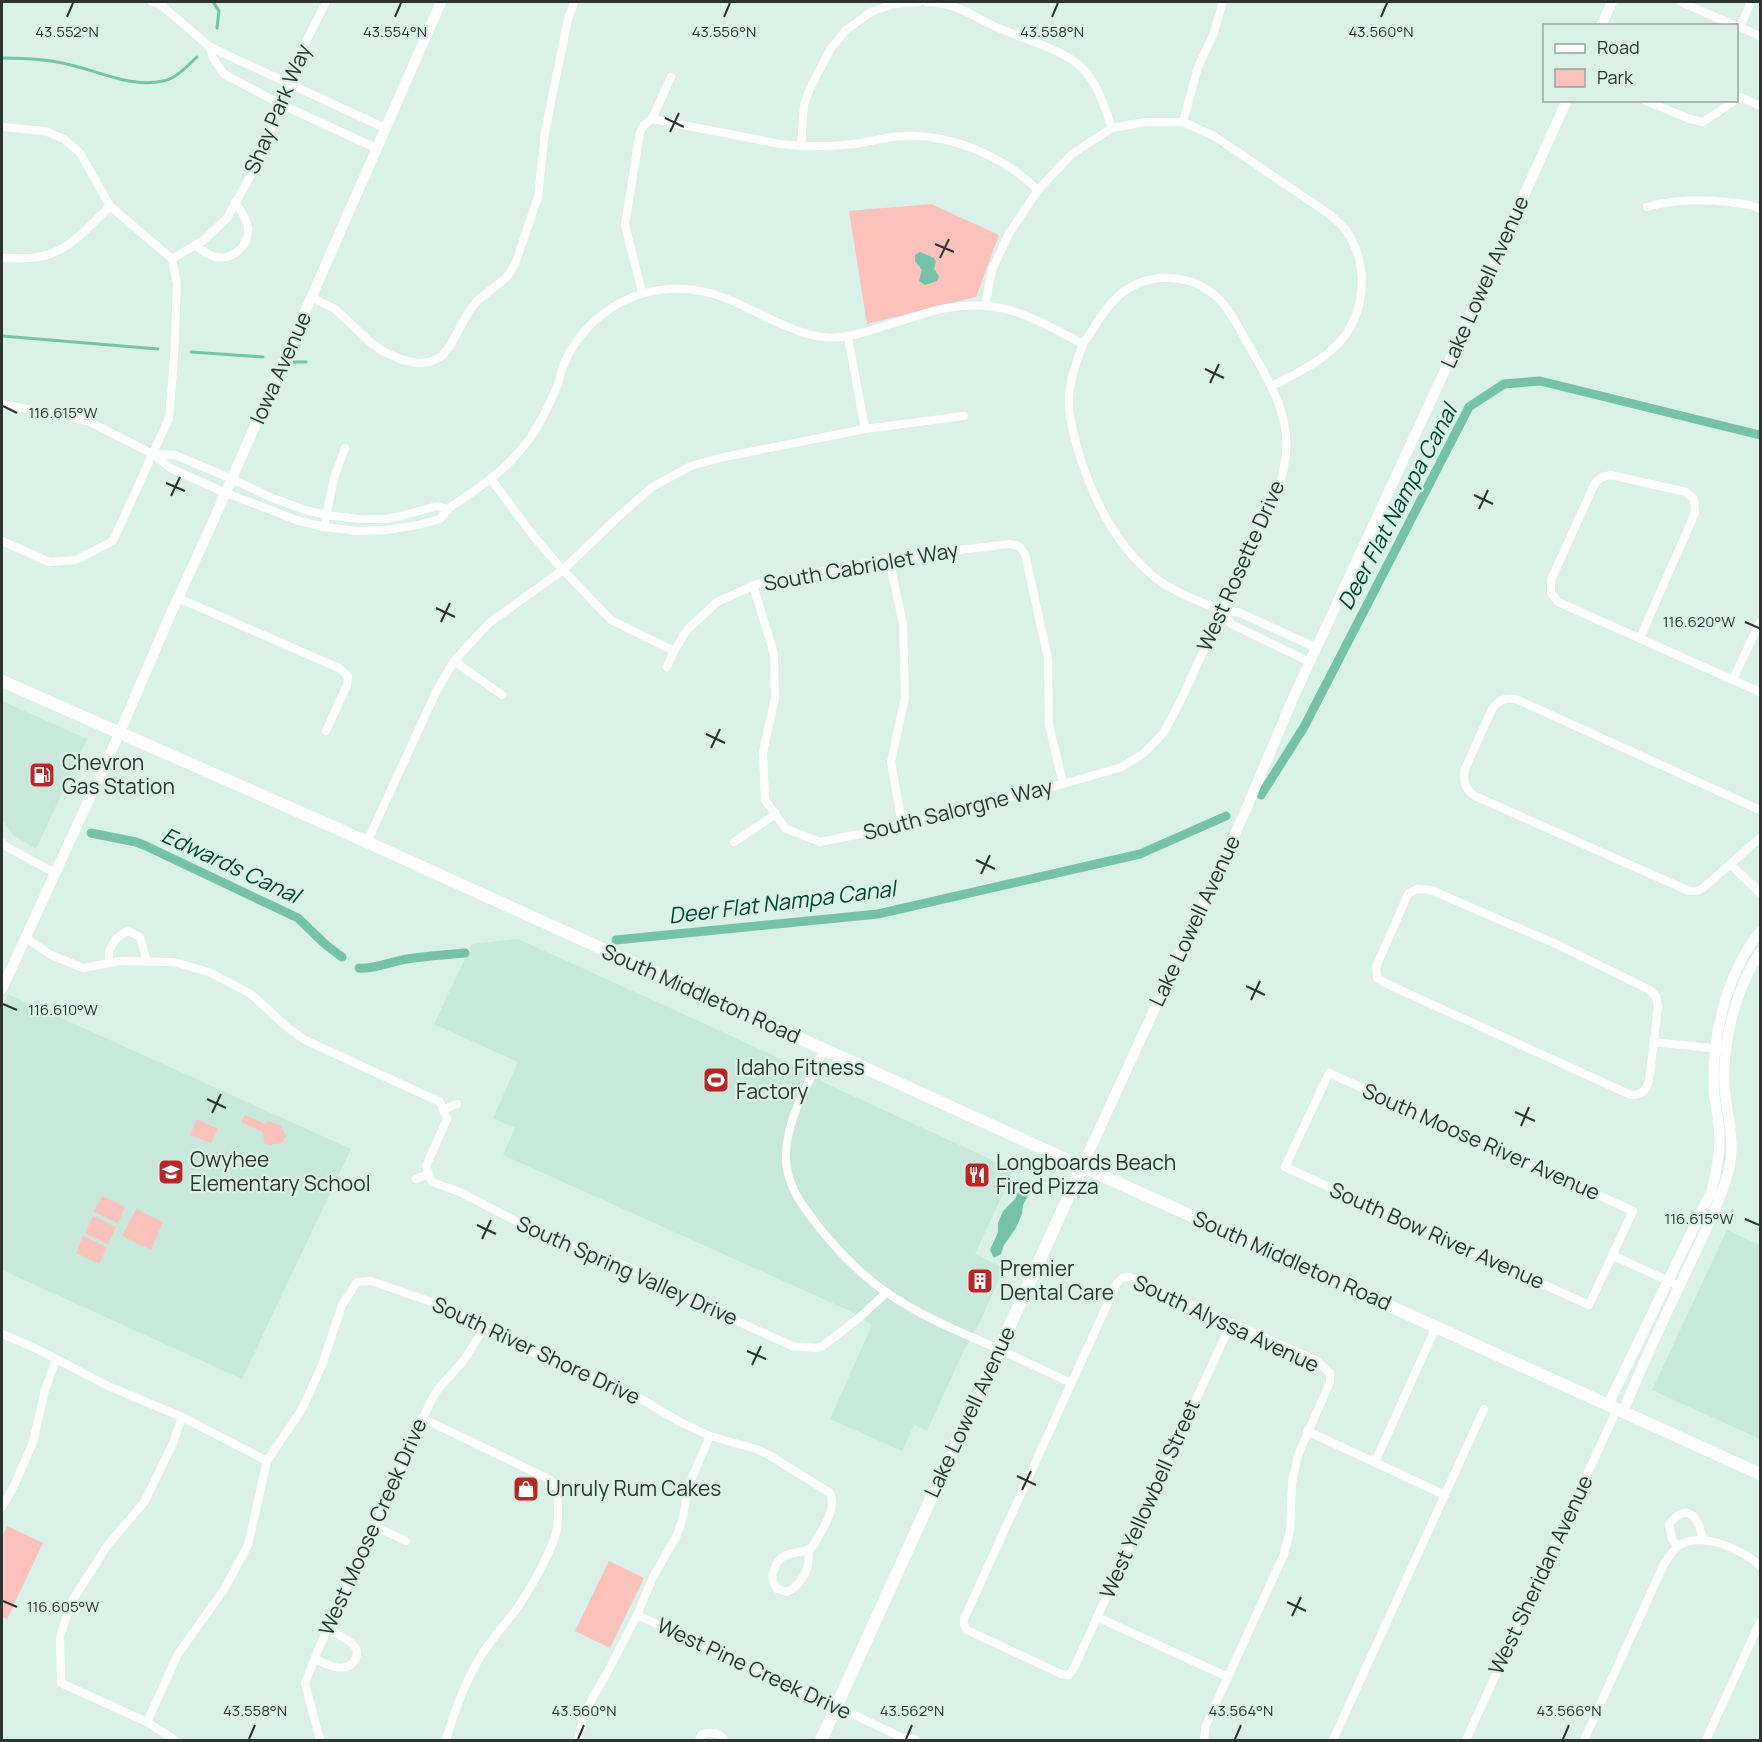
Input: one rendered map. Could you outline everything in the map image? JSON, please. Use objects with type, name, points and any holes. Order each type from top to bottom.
[{"type":"main road","name":"South Middleton Road","points":[[2,681],[367,842],[1761,1474]]},
{"type":"main road","name":"Lake Lowell Avenue","points":[[821,1740],[1082,1167]]},
{"type":"street","points":[[152,2],[160,4],[210,46],[385,128]]},
{"type":"street","name":"Shay Park Way","points":[[172,259],[204,240],[227,218],[260,159],[286,81],[326,2]]},
{"type":"street","name":"Iowa Avenue","points":[[2,989],[119,734],[441,2]]},
{"type":"street","points":[[311,297],[336,309],[382,351],[416,363],[430,362],[442,356],[469,311],[478,300],[507,277],[515,264],[538,197],[545,132],[568,19],[574,2]]},
{"type":"street","points":[[801,146],[804,105],[810,87],[831,48],[846,30],[871,12],[893,4],[919,2]]},
{"type":"street","points":[[926,2],[963,10],[993,26],[1066,56],[1079,64],[1091,77],[1098,90],[1112,128]]},
{"type":"street","points":[[1183,122],[1198,68],[1213,35],[1223,2]]},
{"type":"street","points":[[1602,24],[1612,2]]},
{"type":"street","points":[[1682,2],[1733,24]]},
{"type":"street","points":[[1751,2],[1738,26],[1761,36]]},
{"type":"street","points":[[210,46],[213,58],[224,74],[280,104],[376,148]]},
{"type":"street","points":[[642,292],[625,225],[640,132],[644,124],[652,119],[671,77]]},
{"type":"street","points":[[1738,99],[1741,97],[1761,106]]},
{"type":"street","name":"Lake Lowell Avenue","points":[[1082,1167],[1566,102]]},
{"type":"street","points":[[1649,102],[1702,122],[1733,102]]},
{"type":"street","points":[[652,119],[801,146],[853,144],[902,136],[932,136],[962,144],[1006,164],[1038,190]]},
{"type":"street","points":[[985,305],[992,270],[1008,235],[1038,190],[1072,154],[1112,128],[1145,122],[1183,122],[1214,136],[1329,214],[1345,229],[1356,249],[1362,271],[1360,299],[1353,323],[1338,343],[1314,364],[1272,386]]},
{"type":"street","points":[[2,127],[45,131],[64,139],[80,153],[110,206],[172,259],[177,284],[169,418],[113,541],[75,560],[49,561],[2,541]]},
{"type":"street","points":[[1647,207],[1667,201],[1703,199],[1737,203],[1761,209]]},
{"type":"street","points":[[195,245],[207,254],[218,257],[231,255],[241,248],[247,237],[248,229],[243,214],[235,202]]},
{"type":"street","points":[[2,258],[29,259],[57,252],[80,235],[110,206]]},
{"type":"street","name":"West Rosette Drive","points":[[1144,753],[1164,732],[1180,702],[1222,611],[1281,482],[1286,454],[1286,432],[1282,412],[1272,386],[1231,314],[1208,290],[1192,282],[1176,277],[1158,278],[1143,282],[1122,293],[1083,344],[1074,369],[1069,398],[1072,427],[1081,461],[1097,501],[1130,554],[1170,588],[1222,611]]},
{"type":"street","points":[[2,404],[88,422],[153,454],[170,468],[288,517],[324,527],[358,531],[386,530],[440,519],[448,509],[491,479],[530,437],[546,412],[564,363],[591,323],[611,308],[642,292],[671,288],[710,293],[795,330],[822,337],[848,338],[946,308],[985,305],[1014,310],[1083,344]]},
{"type":"street","points":[[848,338],[865,429]]},
{"type":"street","points":[[367,842],[436,690],[454,661],[489,623],[563,570],[652,487],[691,466],[724,457],[865,429],[964,416]]},
{"type":"street","points":[[324,527],[334,478],[345,448]]},
{"type":"street","points":[[153,454],[175,455],[232,478],[270,498],[327,515],[358,519],[386,519],[436,506],[448,509]]},
{"type":"street","points":[[1640,638],[1695,513],[1694,500],[1686,492],[1611,475],[1602,477],[1595,483],[1551,580],[1551,593],[1558,602],[1761,692]]},
{"type":"street","points":[[491,479],[563,570],[611,620],[674,651]]},
{"type":"street","points":[[386,519],[386,530]]},
{"type":"street","name":"South Cabriolet Way","points":[[667,667],[687,630],[717,602],[753,585],[889,559],[1009,544],[1018,546],[1025,554],[1048,659],[1049,725],[1063,784]]},
{"type":"street","points":[[889,559],[903,624],[905,697],[891,762],[902,824]]},
{"type":"street","points":[[734,842],[776,814],[765,800],[763,752],[775,699],[774,654],[753,585]]},
{"type":"street","points":[[178,598],[339,668],[348,676],[347,685],[326,731]]},
{"type":"street","points":[[1222,611],[1238,612],[1317,648]]},
{"type":"street","points":[[1222,611],[1232,624],[1310,662]]},
{"type":"street","points":[[1733,679],[1761,622]]},
{"type":"street","points":[[454,661],[502,695]]},
{"type":"street","points":[[1761,810],[1518,699],[1509,698],[1497,702],[1465,769],[1464,786],[1475,796],[1689,891],[1703,888],[1761,838]]},
{"type":"street","name":"South Salorgne Way","points":[[776,814],[786,829],[820,842],[1063,784],[1122,767],[1144,753]]},
{"type":"street","points":[[2,843],[55,873]]},
{"type":"street","points":[[1730,864],[1761,893]]},
{"type":"street","points":[[1417,889],[1431,890],[1542,938],[1648,989],[1656,996],[1658,1006],[1654,1042],[1647,1087],[1637,1095],[1631,1095],[1387,984],[1377,978],[1376,967],[1408,894],[1417,889]]},
{"type":"street","points":[[110,963],[108,954],[117,936],[128,931],[140,938],[147,962]]},
{"type":"street","points":[[1616,1408],[1632,1352],[1674,1284],[1718,1204],[1729,1171],[1732,1156],[1718,1031],[1731,986],[1746,954],[1761,932]]},
{"type":"street","points":[[25,937],[49,954],[83,968],[120,961],[174,962],[210,972],[251,994],[288,1028],[305,1040],[440,1102],[447,1119],[426,1166],[429,1174],[416,1179]]},
{"type":"street","points":[[1721,1049],[1746,979],[1761,952]]},
{"type":"street","points":[[1654,1042],[1721,1049]]},
{"type":"street","points":[[824,1049],[797,1109],[788,1137],[786,1162],[788,1172],[793,1189],[810,1217],[831,1243],[859,1271],[886,1293],[923,1315],[978,1342],[999,1349],[1071,1383]]},
{"type":"street","name":"South Moose River Avenue","points":[[1285,1167],[1329,1073],[1633,1211],[1612,1255]]},
{"type":"street","points":[[444,1109],[457,1104]]},
{"type":"street","name":"South Bow River Avenue","points":[[1285,1167],[1589,1305],[1612,1255]]},
{"type":"street","name":"South Spring Valley Drive","points":[[429,1174],[432,1182],[460,1192],[541,1234],[628,1267],[677,1294],[792,1346],[815,1348],[823,1346],[886,1293]]},
{"type":"street","points":[[1612,1255],[1674,1284]]},
{"type":"street","name":"South Alyssa Avenue","points":[[1071,1383],[1117,1283],[1122,1278],[1129,1277],[1317,1361],[1330,1373],[1330,1382],[1307,1431]]},
{"type":"street","name":"South River Shore Drive","points":[[267,1461],[302,1409],[322,1365],[342,1305],[357,1282],[371,1281],[449,1308],[523,1349],[617,1385],[680,1422],[710,1436],[769,1455],[830,1493],[831,1511],[809,1550]]},
{"type":"street","points":[[1616,1408],[1674,1284]]},
{"type":"street","name":"West Yellowbell Street","points":[[1071,1383],[964,1619],[967,1630],[1061,1674],[1069,1675],[1231,1323]]},
{"type":"street","points":[[1374,1462],[1436,1327]]},
{"type":"street","name":"West Moose Creek Drive","points":[[320,1740],[305,1683],[314,1659],[422,1418],[438,1389],[464,1360],[484,1328]]},
{"type":"street","points":[[2,1335],[33,1347],[108,1386],[182,1417],[267,1461],[249,1545],[225,1588],[178,1654],[147,1722]]},
{"type":"street","points":[[2,1507],[15,1484],[33,1442],[45,1390],[56,1360]]},
{"type":"street","name":"West Sheridan Avenue","points":[[1466,1740],[1616,1408]]},
{"type":"street","points":[[1333,1740],[1484,1410]]},
{"type":"street","points":[[175,1740],[147,1722],[61,1683],[60,1636],[77,1591],[107,1546],[145,1501],[173,1443],[182,1417]]},
{"type":"street","points":[[422,1418],[551,1480],[557,1492],[557,1527],[554,1539],[529,1589],[478,1660],[454,1714],[447,1740]]},
{"type":"street","points":[[1205,1739],[1206,1725],[1284,1554],[1290,1531],[1292,1483],[1298,1455],[1307,1431],[1444,1495]]},
{"type":"street","points":[[578,1740],[582,1721],[593,1697],[676,1535],[682,1520],[690,1482],[710,1436]]},
{"type":"street","points":[[1677,1546],[1672,1539],[1669,1524],[1677,1515],[1685,1513],[1694,1516],[1699,1522],[1703,1539]]},
{"type":"street","points":[[374,1526],[406,1541]]},
{"type":"street","points":[[1584,1740],[1663,1566],[1677,1546],[1703,1539],[1741,1552],[1760,1565]]},
{"type":"street","points":[[809,1550],[810,1558],[802,1580],[787,1592],[777,1589],[772,1578],[781,1557],[788,1553],[809,1550]]},
{"type":"street","name":"West Pine Creek Drive","points":[[637,1615],[903,1739],[916,1740]]},
{"type":"street","points":[[1097,1617],[1228,1677]]},
{"type":"street","points":[[1706,1740],[1761,1622]]},
{"type":"street","points":[[314,1659],[341,1668],[350,1666],[356,1660],[357,1652],[354,1646],[328,1629]]},
{"type":"street","points":[[699,1740],[702,1734],[712,1732],[721,1735],[724,1740]]},
{"type":"shaded area","points":[[920,252],[934,258],[936,262],[934,269],[939,276],[937,281],[925,285],[919,281],[922,270],[915,261],[915,255]]},
{"type":"shaded area","points":[[2,701],[87,739],[36,849],[14,836],[2,820]]},
{"type":"shaded area","points":[[518,939],[714,1028],[802,1069],[825,1083],[1014,1170],[975,1254],[1004,1268],[927,1431],[914,1425],[902,1451],[830,1419],[872,1325],[850,1311],[503,1155],[515,1128],[493,1118],[518,1062],[434,1024],[472,944]]},
{"type":"shaded area","name":"Owyhee Elementary School","points":[[8,994],[351,1149],[242,1379],[2,1270],[2,1009]]},
{"type":"shaded area","points":[[1023,1180],[1031,1183],[1032,1189],[1023,1205],[1016,1228],[1004,1245],[1001,1254],[994,1258],[990,1250],[998,1232],[998,1223],[1003,1211],[1015,1199]]},
{"type":"shaded area","points":[[1727,1230],[1760,1245],[1760,1439],[1652,1390]]},
{"type":"green space","points":[[931,204],[999,235],[976,297],[867,324],[849,211]]},
{"type":"green space","points":[[245,1115],[265,1124],[269,1121],[281,1126],[286,1136],[282,1143],[269,1145],[264,1143],[263,1132],[241,1122]]},
{"type":"green space","points":[[197,1119],[218,1129],[211,1143],[190,1135]]},
{"type":"green space","points":[[102,1196],[125,1207],[118,1223],[94,1212]]},
{"type":"green space","points":[[136,1209],[163,1222],[151,1250],[122,1236]]},
{"type":"green space","points":[[93,1216],[116,1227],[108,1244],[85,1233]]},
{"type":"green space","points":[[83,1236],[107,1247],[99,1264],[76,1253]]},
{"type":"green space","points":[[7,1526],[43,1543],[7,1619],[2,1617],[2,1538]]},
{"type":"green space","points":[[609,1561],[644,1578],[610,1648],[575,1631]]},
{"type":"waterway","points":[[213,2],[219,11],[217,28]]},
{"type":"waterway","points":[[2,58],[54,61],[128,81],[151,83],[172,78],[197,57]]},
{"type":"waterway","points":[[2,336],[158,349]]},
{"type":"waterway","points":[[191,352],[263,357]]},
{"type":"waterway","points":[[294,362],[306,362]]},
{"type":"waterway","name":"Deer Flat Nampa Canal","points":[[1261,795],[1304,727],[1469,407],[1504,384],[1540,381],[1760,435]]},
{"type":"waterway","name":"Deer Flat Nampa Canal","points":[[616,940],[878,914],[1140,854],[1226,816]]},
{"type":"waterway","name":"Edwards Canal","points":[[91,833],[146,846],[298,918],[342,957]]},
{"type":"waterway","name":"Edwards Canal","points":[[359,968],[370,968],[414,958],[465,953]]},
{"type":"place","name":"Chevron Gas Station","points":[[42,775]]},
{"type":"place","name":"Idaho Fitness Factory","points":[[716,1080]]},
{"type":"place","name":"Owyhee Elementary School","points":[[171,1172]]},
{"type":"place","name":"Longboards Beach Fired Pizza","points":[[977,1175]]},
{"type":"place","name":"Premier Dental Care","points":[[980,1281]]},
{"type":"place","name":"Unruly Rum Cakes","points":[[526,1489]]}]
